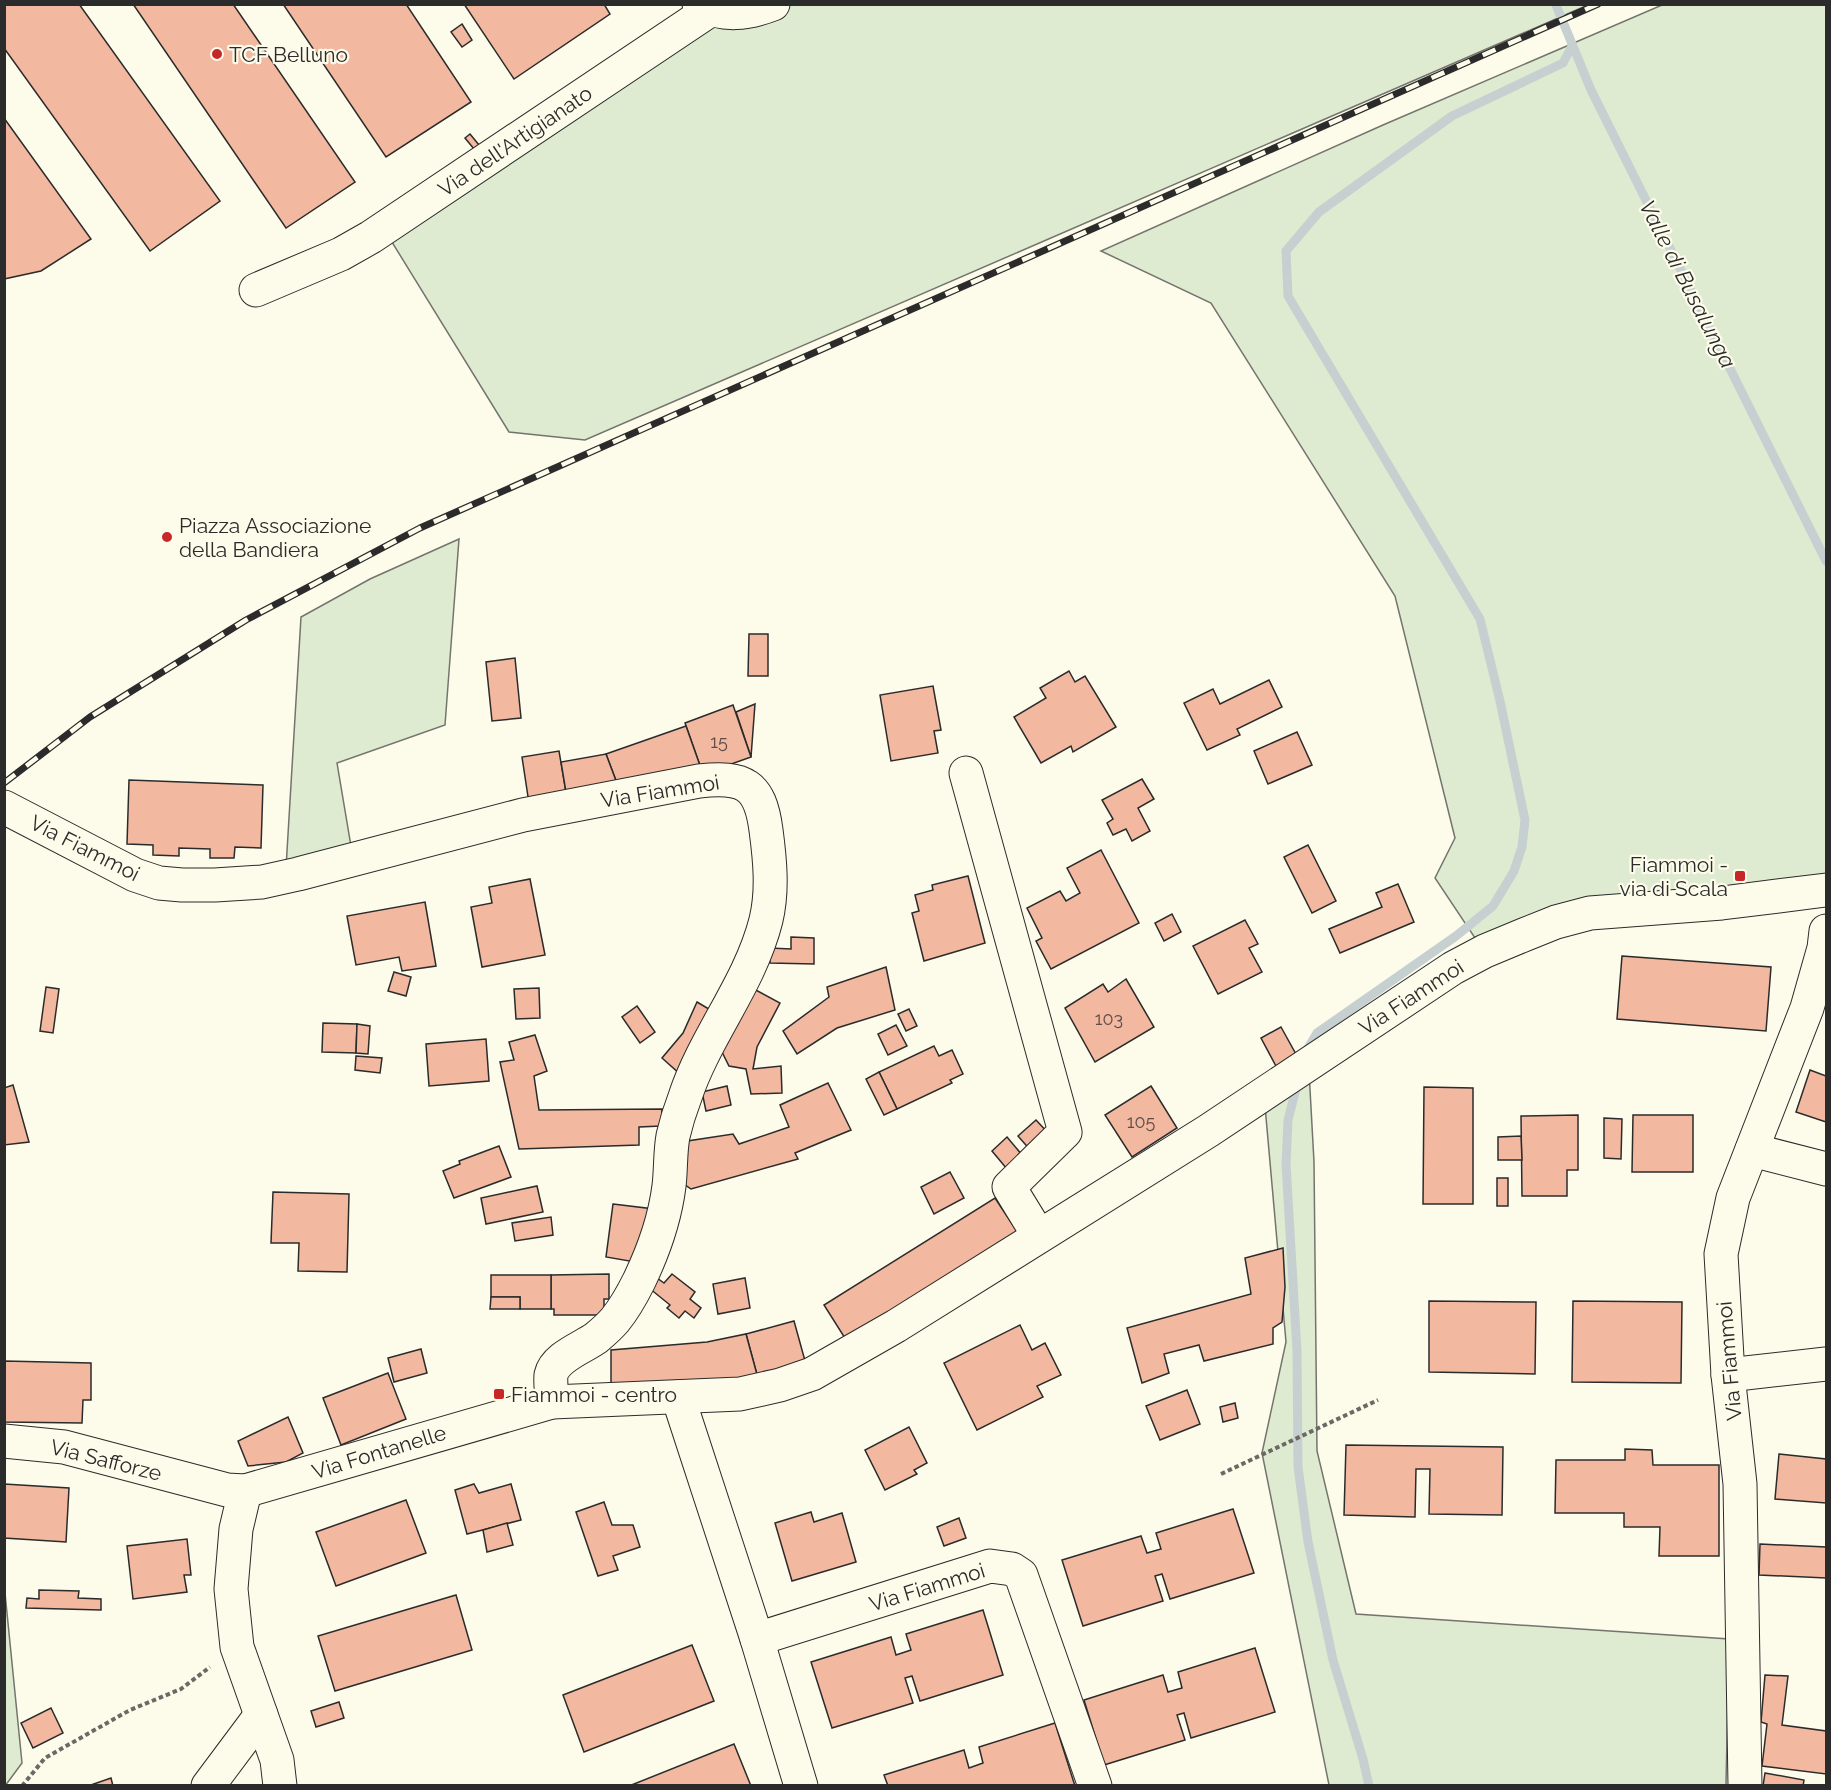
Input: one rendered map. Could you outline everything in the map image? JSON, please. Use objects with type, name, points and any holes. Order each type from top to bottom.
[{"type":"street","name":"Via dell'Artigianato","points":[[256,290],[341,254],[380,232],[704,7],[726,13],[743,13],[772,4]]},
{"type":"street","points":[[966,773],[1065,1132],[1009,1186],[1039,1236]]},
{"type":"street","name":"Via Fiammoi","points":[[4,807],[135,875],[159,883],[182,885],[262,882],[523,815],[699,781],[723,778],[737,781],[759,798],[764,809],[770,857],[769,899],[758,946],[700,1056],[685,1097],[673,1138],[666,1200],[654,1246],[638,1282],[616,1318],[596,1338],[565,1357],[551,1374],[552,1402],[740,1394],[780,1385],[812,1374],[896,1326],[1208,1131],[1453,968],[1485,951],[1556,922],[1590,913],[1826,893]]},
{"type":"street","name":"Via Fiammoi","points":[[1745,1785],[1740,1484],[1728,1375],[1721,1254],[1733,1198],[1807,1008],[1827,931]]},
{"type":"street","points":[[1752,1150],[1827,1169]]},
{"type":"street","points":[[1728,1375],[1827,1364]]},
{"type":"street","points":[[678,1397],[757,1639],[801,1785]]},
{"type":"street","name":"Via Fontanelle","points":[[206,1485],[244,1491],[552,1402]]},
{"type":"street","name":"Via Safforze","points":[[4,1442],[64,1447],[206,1485]]},
{"type":"street","points":[[244,1491],[236,1528],[231,1589],[237,1647],[277,1760],[280,1785]]},
{"type":"street","name":"Via Fiammoi","points":[[757,1639],[990,1566],[1012,1569],[1021,1575],[1095,1785]]},
{"type":"street","points":[[208,1785],[261,1715]]},
{"type":"path","points":[[1221,1474],[1378,1400]]},
{"type":"path","points":[[22,1785],[45,1758],[130,1710],[181,1689],[237,1647]]},
{"type":"green space","points":[[757,5],[1588,5],[585,440],[509,432],[387,234],[712,26]]},
{"type":"green space","points":[[1662,5],[1826,5],[1826,893],[1475,938],[1435,878],[1455,838],[1395,596],[1211,303],[1101,251],[1383,125]]},
{"type":"green space","points":[[459,539],[445,725],[337,763],[353,858],[286,868],[301,617],[370,579]]},
{"type":"green space","points":[[1309,1071],[1314,1162],[1317,1451],[1356,1614],[1729,1639],[1726,1785],[1329,1785],[1262,1453],[1286,1342],[1265,1106]]},
{"type":"green space","points":[[5,1593],[22,1763],[5,1786]]},
{"type":"building","points":[[5,4],[79,4],[220,201],[150,251],[4,48]]},
{"type":"building","points":[[133,4],[233,4],[355,182],[286,228]]},
{"type":"building","points":[[283,4],[406,4],[471,102],[386,157]]},
{"type":"building","points":[[464,4],[604,4],[610,14],[514,79]]},
{"type":"building","points":[[462,24],[472,40],[462,47],[451,32]]},
{"type":"building","points":[[4,118],[91,239],[41,271],[4,279]]},
{"type":"building","points":[[470,134],[479,145],[474,149],[465,138]]},
{"type":"building","points":[[749,634],[768,634],[768,676],[748,676]]},
{"type":"building","points":[[515,658],[521,718],[492,721],[486,662]]},
{"type":"building","points":[[1069,671],[1075,682],[1085,676],[1116,727],[1073,752],[1071,746],[1041,763],[1014,717],[1046,698],[1040,688]]},
{"type":"building","points":[[1269,680],[1282,707],[1237,729],[1240,735],[1207,750],[1184,703],[1213,689],[1220,704]]},
{"type":"building","points":[[933,686],[941,730],[934,731],[938,753],[891,761],[880,695]]},
{"type":"building","points":[[755,704],[751,757],[736,712]]},
{"type":"building","points":[[733,705],[751,757],[703,774],[685,723]]},
{"type":"building","points":[[686,726],[703,774],[621,794],[606,754]]},
{"type":"building","points":[[1297,732],[1312,765],[1268,784],[1254,751]]},
{"type":"building","points":[[559,751],[568,804],[530,810],[522,757]]},
{"type":"building","points":[[606,754],[621,794],[568,804],[561,762]]},
{"type":"building","points":[[1142,779],[1154,799],[1138,808],[1150,831],[1132,841],[1126,829],[1113,835],[1107,823],[1113,819],[1102,800]]},
{"type":"building","points":[[129,780],[263,785],[261,848],[235,847],[234,858],[210,858],[210,849],[179,848],[179,856],[153,855],[153,845],[127,844]]},
{"type":"building","points":[[1308,845],[1336,901],[1312,913],[1284,857]]},
{"type":"building","points":[[1101,850],[1139,923],[1051,969],[1036,941],[1042,938],[1027,908],[1060,891],[1066,901],[1080,893],[1067,868]]},
{"type":"building","points":[[968,876],[985,943],[924,961],[912,913],[919,911],[915,895],[933,890],[932,885]]},
{"type":"building","points":[[530,879],[545,955],[482,967],[471,907],[492,903],[489,887]]},
{"type":"building","points":[[1398,884],[1414,922],[1340,953],[1329,929],[1382,907],[1376,893]]},
{"type":"building","points":[[425,902],[436,966],[402,971],[399,957],[356,965],[347,916]]},
{"type":"building","points":[[1172,914],[1181,932],[1164,941],[1155,923]]},
{"type":"building","points":[[1245,920],[1258,944],[1249,948],[1262,972],[1218,994],[1193,946]]},
{"type":"building","points":[[791,937],[814,938],[814,964],[770,963],[770,948],[791,949]]},
{"type":"building","points":[[1622,956],[1771,967],[1766,1031],[1617,1019]]},
{"type":"building","points":[[886,967],[895,1010],[837,1028],[797,1054],[783,1031],[829,997],[827,987]]},
{"type":"building","points":[[394,972],[411,977],[406,996],[388,991]]},
{"type":"building","points":[[1126,979],[1154,1027],[1095,1062],[1065,1008],[1103,984],[1108,992]]},
{"type":"building","points":[[46,987],[59,989],[53,1033],[40,1031]]},
{"type":"building","points":[[750,987],[780,1003],[757,1047],[753,1069],[781,1066],[782,1093],[751,1094],[746,1069],[729,1066],[719,1046]]},
{"type":"building","points":[[539,988],[540,1018],[516,1019],[514,989]]},
{"type":"building","points":[[697,1002],[719,1015],[680,1074],[662,1058],[683,1033]]},
{"type":"building","points":[[637,1006],[655,1032],[640,1043],[622,1017]]},
{"type":"building","points":[[909,1009],[917,1026],[906,1031],[898,1014]]},
{"type":"building","points":[[323,1023],[357,1024],[356,1053],[322,1052]]},
{"type":"building","points":[[357,1024],[370,1026],[368,1054],[356,1053]]},
{"type":"building","points":[[896,1025],[907,1046],[888,1055],[878,1034]]},
{"type":"building","points":[[1281,1027],[1297,1056],[1277,1068],[1261,1038]]},
{"type":"building","points":[[535,1035],[547,1071],[534,1076],[539,1110],[662,1109],[661,1126],[639,1127],[639,1145],[519,1149],[500,1062],[514,1060],[509,1042]]},
{"type":"building","points":[[486,1039],[489,1081],[429,1086],[426,1044]]},
{"type":"building","points":[[934,1046],[939,1056],[952,1050],[963,1074],[950,1080],[952,1083],[897,1109],[879,1072]]},
{"type":"building","points":[[356,1056],[382,1058],[380,1073],[355,1070]]},
{"type":"building","points":[[1810,1070],[1826,1076],[1826,1122],[1796,1112]]},
{"type":"building","points":[[879,1072],[897,1109],[884,1115],[866,1079]]},
{"type":"building","points":[[828,1083],[851,1130],[795,1153],[798,1159],[691,1189],[681,1182],[681,1142],[733,1134],[739,1144],[789,1127],[780,1105]]},
{"type":"building","points":[[13,1085],[29,1142],[4,1145],[4,1088]]},
{"type":"building","points":[[727,1086],[731,1105],[706,1111],[702,1092]]},
{"type":"building","points":[[1151,1086],[1177,1128],[1132,1157],[1105,1115]]},
{"type":"building","points":[[1424,1087],[1473,1088],[1473,1204],[1423,1204]]},
{"type":"building","points":[[1578,1115],[1578,1170],[1567,1170],[1567,1196],[1522,1196],[1521,1116]]},
{"type":"building","points":[[1633,1115],[1693,1115],[1693,1172],[1632,1172]]},
{"type":"building","points":[[1604,1118],[1622,1119],[1621,1159],[1604,1158]]},
{"type":"building","points":[[1036,1120],[1051,1136],[1032,1152],[1018,1136]]},
{"type":"building","points":[[1521,1136],[1522,1160],[1498,1160],[1498,1137]]},
{"type":"building","points":[[1007,1137],[1028,1162],[1012,1175],[992,1151]]},
{"type":"building","points":[[499,1146],[511,1177],[454,1198],[443,1171],[460,1164],[459,1161]]},
{"type":"building","points":[[950,1172],[964,1198],[934,1214],[921,1187]]},
{"type":"building","points":[[1497,1178],[1508,1178],[1508,1206],[1497,1206]]},
{"type":"building","points":[[537,1186],[543,1212],[486,1224],[481,1198]]},
{"type":"building","points":[[273,1192],[349,1194],[347,1272],[298,1271],[299,1243],[271,1243]]},
{"type":"building","points":[[995,1198],[1020,1236],[848,1343],[824,1305]]},
{"type":"building","points":[[613,1204],[654,1209],[635,1262],[606,1257]]},
{"type":"building","points":[[551,1217],[553,1235],[515,1241],[512,1223]]},
{"type":"building","points":[[1283,1248],[1285,1287],[1282,1322],[1273,1328],[1273,1344],[1204,1361],[1199,1345],[1164,1354],[1169,1373],[1142,1383],[1127,1328],[1251,1294],[1245,1258]]},
{"type":"building","points":[[609,1274],[609,1299],[604,1299],[604,1315],[554,1315],[554,1309],[551,1309],[551,1275]]},
{"type":"building","points":[[672,1274],[695,1292],[690,1299],[701,1308],[694,1318],[685,1311],[679,1318],[667,1308],[670,1305],[649,1288],[657,1278],[664,1283]]},
{"type":"building","points":[[491,1275],[551,1275],[551,1309],[520,1309],[520,1297],[491,1297]]},
{"type":"building","points":[[745,1278],[750,1308],[718,1314],[713,1284]]},
{"type":"building","points":[[491,1297],[520,1297],[520,1309],[490,1309]]},
{"type":"building","points":[[1429,1301],[1536,1302],[1535,1374],[1429,1372]]},
{"type":"building","points":[[1573,1301],[1682,1302],[1681,1383],[1572,1382]]},
{"type":"building","points":[[794,1321],[807,1368],[759,1382],[746,1334]]},
{"type":"building","points":[[1020,1325],[1032,1350],[1045,1343],[1061,1375],[1037,1386],[1043,1397],[977,1430],[944,1363]]},
{"type":"building","points":[[746,1334],[759,1382],[611,1388],[611,1350],[707,1342]]},
{"type":"building","points":[[421,1349],[427,1373],[394,1382],[388,1358]]},
{"type":"building","points":[[4,1361],[91,1363],[91,1400],[83,1400],[82,1423],[4,1422]]},
{"type":"building","points":[[388,1373],[406,1419],[341,1445],[323,1398]]},
{"type":"building","points":[[1187,1390],[1200,1424],[1160,1440],[1146,1406]]},
{"type":"building","points":[[1235,1403],[1238,1418],[1223,1422],[1220,1407]]},
{"type":"building","points":[[288,1417],[303,1453],[286,1462],[248,1466],[238,1441]]},
{"type":"building","points":[[909,1427],[927,1463],[914,1470],[917,1474],[885,1490],[865,1450]]},
{"type":"building","points":[[1346,1445],[1503,1447],[1502,1515],[1429,1514],[1430,1469],[1416,1469],[1415,1517],[1344,1515]]},
{"type":"building","points":[[1625,1449],[1652,1450],[1653,1465],[1719,1465],[1719,1556],[1659,1556],[1660,1527],[1624,1527],[1624,1513],[1555,1513],[1556,1460],[1625,1460]]},
{"type":"building","points":[[1779,1454],[1826,1459],[1826,1503],[1775,1499]]},
{"type":"building","points":[[4,1484],[69,1488],[66,1542],[4,1538]]},
{"type":"building","points":[[474,1484],[479,1493],[511,1484],[521,1520],[467,1534],[455,1490]]},
{"type":"building","points":[[406,1500],[426,1553],[336,1586],[316,1532]]},
{"type":"building","points":[[604,1502],[612,1525],[633,1525],[640,1547],[613,1556],[618,1570],[598,1576],[576,1512]]},
{"type":"building","points":[[1233,1509],[1254,1573],[1170,1599],[1162,1574],[1155,1576],[1163,1601],[1083,1626],[1062,1560],[1141,1536],[1147,1553],[1161,1549],[1156,1533]]},
{"type":"building","points":[[811,1512],[814,1522],[842,1513],[856,1562],[792,1581],[775,1523]]},
{"type":"building","points":[[959,1518],[966,1538],[944,1546],[937,1527]]},
{"type":"building","points":[[507,1523],[513,1545],[487,1552],[483,1530]]},
{"type":"building","points":[[187,1539],[191,1575],[184,1575],[187,1592],[133,1599],[127,1546]]},
{"type":"building","points":[[1760,1544],[1826,1547],[1826,1578],[1759,1575]]},
{"type":"building","points":[[39,1590],[79,1591],[78,1598],[101,1599],[101,1610],[26,1608],[27,1598],[39,1599]]},
{"type":"building","points":[[456,1595],[472,1650],[335,1691],[318,1636]]},
{"type":"building","points":[[983,1610],[1003,1675],[920,1701],[912,1676],[905,1678],[913,1703],[832,1728],[811,1662],[891,1637],[896,1655],[911,1650],[906,1634]]},
{"type":"building","points":[[692,1645],[714,1701],[584,1752],[563,1695]]},
{"type":"building","points":[[1255,1648],[1275,1712],[1191,1738],[1184,1713],[1177,1715],[1185,1740],[1104,1765],[1084,1700],[1163,1675],[1168,1692],[1182,1688],[1178,1672]]},
{"type":"building","points":[[1765,1675],[1788,1676],[1782,1725],[1826,1731],[1826,1774],[1762,1766],[1767,1724],[1761,1722]]},
{"type":"building","points":[[339,1702],[344,1718],[316,1727],[311,1711]]},
{"type":"building","points":[[51,1708],[63,1733],[33,1748],[21,1723]]},
{"type":"building","points":[[1055,1723],[1075,1786],[888,1786],[884,1775],[964,1750],[969,1768],[983,1763],[979,1747]]},
{"type":"building","points":[[734,1744],[751,1786],[629,1786]]},
{"type":"building","points":[[1765,1773],[1804,1780],[1803,1786],[1763,1786]]},
{"type":"building","points":[[111,1778],[113,1786],[88,1786]]},
{"type":"waterway","name":"Valle di Busalunga","points":[[1556,5],[1591,90],[1826,561]]},
{"type":"waterway","points":[[1305,1053],[1317,1033],[1456,936],[1493,906],[1514,871],[1522,847],[1525,820],[1480,619],[1288,296],[1286,251],[1319,212],[1452,116],[1563,63],[1572,46]]},
{"type":"waterway","points":[[1298,1081],[1288,1120],[1286,1164],[1297,1351],[1298,1467],[1308,1542],[1333,1660],[1369,1786]]},
{"type":"railway","points":[[4,783],[90,717],[246,620],[420,528],[1598,4]]},
{"type":"place","name":"TCF Belluno","points":[[217,54]]},
{"type":"place","name":"Piazza Associazione della Bandiera","points":[[167,537]]},
{"type":"place","name":"Fiammoi - via di Scala","points":[[1740,876]]},
{"type":"place","name":"Fiammoi - centro","points":[[499,1394]]}]
